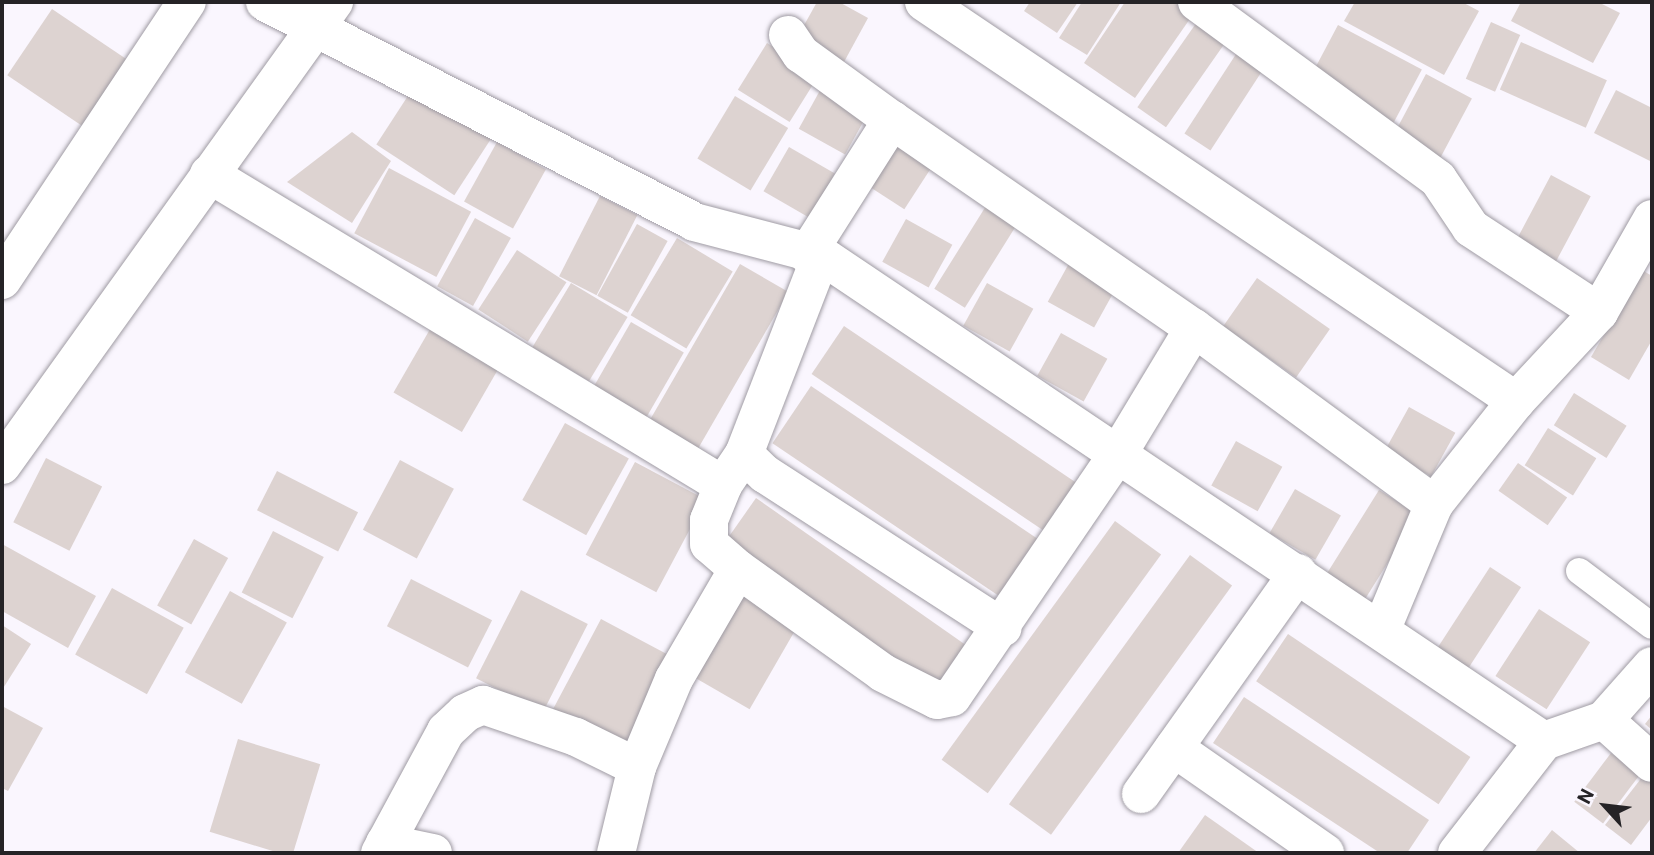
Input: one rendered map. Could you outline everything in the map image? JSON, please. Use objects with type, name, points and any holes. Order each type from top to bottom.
[{"type":"street","points":[[2,280],[187,2]]},
{"type":"street","points":[[265,2],[325,14],[694,222],[814,254],[1382,628],[1544,741]]},
{"type":"street","points":[[924,2],[1516,401]]},
{"type":"street","points":[[1197,2],[1438,179],[1471,228],[1599,312]]},
{"type":"street","points":[[8,448],[325,14]]},
{"type":"street","points":[[788,34],[801,54],[1194,328],[1434,504]]},
{"type":"street","points":[[892,120],[814,254],[744,454],[723,485],[706,534],[715,553],[883,673],[937,700],[952,697],[1003,628],[1118,454],[1194,328]]},
{"type":"street","points":[[209,174],[723,485]]},
{"type":"street","points":[[1382,628],[1434,504],[1516,401],[1599,312],[1652,219]]},
{"type":"street","points":[[744,454],[765,474],[1003,628]]},
{"type":"street","points":[[616,853],[637,767],[674,678],[738,569]]},
{"type":"street","points":[[1142,794],[1298,573]]},
{"type":"street","points":[[1457,853],[1544,741],[1604,720],[1652,666]]},
{"type":"street","points":[[433,853],[383,848],[446,731],[465,713],[483,705],[576,737],[637,767]]},
{"type":"street","points":[[1604,720],[1652,763]]},
{"type":"street","points":[[1174,748],[1325,853]]},
{"type":"lane","points":[[1579,571],[1652,626]]},
{"type":"building","points":[[817,2],[839,2],[868,18],[844,62],[798,36]]},
{"type":"building","points":[[1030,2],[1078,2],[1057,33],[1024,11]]},
{"type":"building","points":[[1082,2],[1121,2],[1087,55],[1059,38]]},
{"type":"building","points":[[1125,2],[1176,2],[1194,13],[1135,98],[1084,63]]},
{"type":"building","points":[[1355,2],[1462,2],[1479,11],[1444,75],[1344,21]]},
{"type":"building","points":[[1521,2],[1598,2],[1620,13],[1593,63],[1511,21]]},
{"type":"building","points":[[52,9],[127,59],[82,126],[7,75]]},
{"type":"building","points":[[1197,22],[1226,42],[1166,127],[1137,107]]},
{"type":"building","points":[[1491,22],[1520,35],[1495,92],[1466,79]]},
{"type":"building","points":[[1338,25],[1422,70],[1394,123],[1310,78]]},
{"type":"building","points":[[1521,42],[1607,80],[1586,128],[1500,90]]},
{"type":"building","points":[[767,43],[819,75],[790,122],[738,90]]},
{"type":"building","points":[[1240,48],[1266,65],[1210,150],[1184,134]]},
{"type":"building","points":[[1426,74],[1472,98],[1437,164],[1391,139]]},
{"type":"building","points":[[415,85],[493,136],[454,195],[376,145]]},
{"type":"building","points":[[823,85],[869,111],[845,154],[799,129]]},
{"type":"building","points":[[1616,90],[1652,108],[1652,162],[1594,133]]},
{"type":"building","points":[[735,96],[788,128],[751,191],[697,159]]},
{"type":"building","points":[[892,131],[936,160],[904,209],[860,180]]},
{"type":"building","points":[[352,132],[391,161],[352,223],[287,182]]},
{"type":"building","points":[[497,142],[546,169],[513,229],[464,201]]},
{"type":"building","points":[[789,147],[835,174],[809,218],[764,191]]},
{"type":"building","points":[[389,168],[471,212],[436,277],[354,233]]},
{"type":"building","points":[[1551,175],[1591,196],[1553,268],[1513,247]]},
{"type":"building","points":[[600,196],[637,215],[597,295],[559,276]]},
{"type":"building","points":[[991,198],[1022,217],[965,308],[934,289]]},
{"type":"building","points":[[475,218],[511,238],[473,306],[437,286]]},
{"type":"building","points":[[906,219],[952,245],[929,288],[882,262]]},
{"type":"building","points":[[637,224],[668,241],[628,313],[597,296]]},
{"type":"building","points":[[677,238],[733,271],[686,349],[631,315]]},
{"type":"building","points":[[517,250],[566,282],[528,342],[478,310]]},
{"type":"building","points":[[1072,258],[1118,284],[1094,327],[1048,302]]},
{"type":"building","points":[[740,264],[788,292],[695,453],[647,425]]},
{"type":"building","points":[[1642,270],[1652,276],[1652,340],[1629,380],[1591,357]]},
{"type":"building","points":[[1257,278],[1330,329],[1296,377],[1223,326]]},
{"type":"building","points":[[571,283],[628,317],[589,381],[532,347]]},
{"type":"building","points":[[987,283],[1033,309],[1010,352],[963,326]]},
{"type":"building","points":[[631,322],[684,353],[645,419],[592,389]]},
{"type":"building","points":[[433,324],[501,364],[462,432],[394,392]]},
{"type":"building","points":[[844,326],[1084,488],[1052,536],[812,374]]},
{"type":"building","points":[[1061,333],[1107,359],[1084,402],[1037,376]]},
{"type":"building","points":[[811,386],[1046,545],[1008,602],[772,443]]},
{"type":"building","points":[[1574,393],[1627,426],[1606,458],[1554,425]]},
{"type":"building","points":[[1409,407],[1455,433],[1431,476],[1385,451]]},
{"type":"building","points":[[565,423],[629,458],[586,535],[522,500]]},
{"type":"building","points":[[1548,428],[1596,458],[1573,496],[1525,465]]},
{"type":"building","points":[[1236,441],[1282,467],[1258,511],[1211,486]]},
{"type":"building","points":[[46,458],[102,487],[69,551],[13,522]]},
{"type":"building","points":[[400,460],[454,489],[417,558],[363,530]]},
{"type":"building","points":[[635,462],[706,500],[656,592],[586,555]]},
{"type":"building","points":[[1518,463],[1567,497],[1548,525],[1498,491]]},
{"type":"building","points":[[277,471],[358,512],[338,552],[257,510]]},
{"type":"building","points":[[1295,489],[1341,516],[1315,560],[1270,533]]},
{"type":"building","points":[[1379,490],[1418,514],[1362,604],[1323,580]]},
{"type":"building","points":[[756,498],[975,651],[945,694],[726,541]]},
{"type":"building","points":[[1115,521],[1161,555],[988,793],[942,760]]},
{"type":"building","points":[[273,531],[324,557],[292,618],[242,592]]},
{"type":"building","points":[[194,539],[228,558],[191,624],[157,605]]},
{"type":"building","points":[[2,544],[96,596],[68,648],[2,611]]},
{"type":"building","points":[[1190,555],[1232,586],[1051,835],[1009,804]]},
{"type":"building","points":[[1490,567],[1521,587],[1464,674],[1433,654]]},
{"type":"building","points":[[411,579],[492,620],[468,668],[387,626]]},
{"type":"building","points":[[737,583],[801,620],[750,709],[686,672]]},
{"type":"building","points":[[112,588],[184,628],[147,694],[75,654]]},
{"type":"building","points":[[521,590],[588,624],[543,712],[476,678]]},
{"type":"building","points":[[230,591],[287,623],[242,704],[185,672]]},
{"type":"building","points":[[1539,609],[1590,642],[1547,709],[1495,676]]},
{"type":"building","points":[[601,619],[676,659],[626,752],[551,713]]},
{"type":"building","points":[[2,625],[31,644],[2,690]]},
{"type":"building","points":[[1288,634],[1470,757],[1439,804],[1256,681]]},
{"type":"building","points":[[1244,697],[1429,820],[1407,853],[1380,853],[1213,743]]},
{"type":"building","points":[[2,706],[43,728],[8,791],[2,788]]},
{"type":"building","points":[[1652,715],[1652,730],[1645,724]]},
{"type":"building","points":[[238,739],[320,764],[293,853],[279,853],[210,832]]},
{"type":"building","points":[[1611,753],[1640,775],[1603,823],[1574,802]]},
{"type":"building","points":[[1643,776],[1652,783],[1652,817],[1631,845],[1605,825]]},
{"type":"building","points":[[1205,815],[1259,853],[1178,853]]},
{"type":"building","points":[[1552,830],[1580,853],[1534,853]]}]
